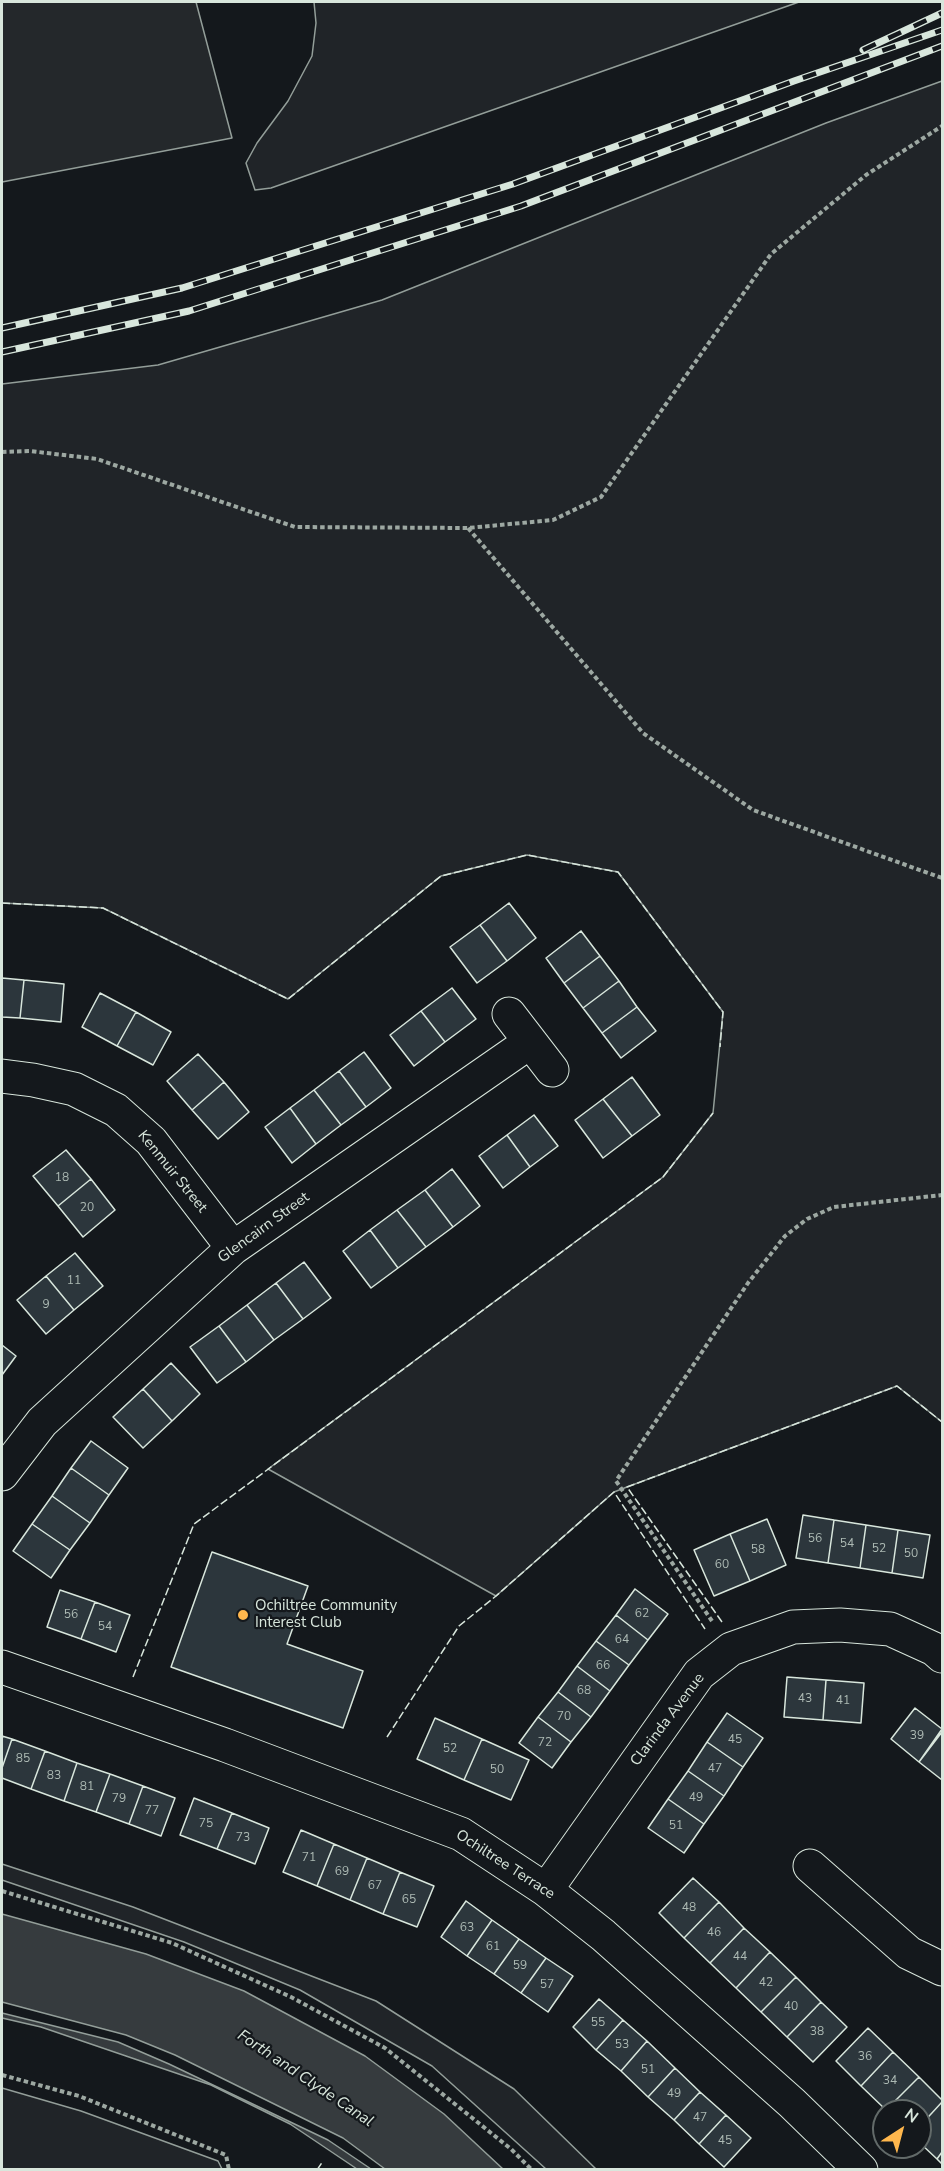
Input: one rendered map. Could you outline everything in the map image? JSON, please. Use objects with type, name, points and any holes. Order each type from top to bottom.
[{"type":"street","points":[[509,1014],[552,1070]]},
{"type":"street","name":"Glencairn Street","points":[[2,1474],[42,1422],[233,1248],[530,1042]]},
{"type":"street","name":"Kenmuir Street","points":[[2,1076],[74,1089],[116,1110],[151,1141],[233,1248]]},
{"type":"street","name":"Clarinda Avenue","points":[[546,1890],[699,1674],[731,1649],[793,1627],[840,1625],[890,1629],[934,1649],[942,1656]]},
{"type":"street","name":"Ochiltree Terrace","points":[[2,1667],[225,1745],[461,1834],[546,1890],[603,1935],[792,2103],[861,2169]]},
{"type":"street","points":[[810,1866],[909,1953],[942,1969]]},
{"type":"path","points":[[2,452],[30,451],[97,459],[295,527],[468,528],[553,520],[601,497],[771,254],[866,175],[942,126]]},
{"type":"path","points":[[468,528],[643,733],[753,810],[942,878]]},
{"type":"path","points":[[731,1649],[616,1481],[748,1283],[785,1236],[807,1219],[834,1207],[942,1195]]},
{"type":"path","points":[[2,1892],[172,1943],[291,1997],[385,2048],[511,2149],[531,2169]]},
{"type":"path","points":[[2,2075],[79,2096],[226,2156],[229,2169]]},
{"type":"shaded area","points":[[2,2],[196,2],[232,138],[2,182]]},
{"type":"shaded area","points":[[314,2],[799,2],[271,188],[255,190],[246,163],[257,143],[288,101],[312,56],[316,23]]},
{"type":"shaded area","points":[[942,81],[942,1422],[897,1386],[614,1492],[496,1596],[268,1469],[663,1177],[713,1113],[723,1012],[618,872],[527,855],[441,876],[288,999],[103,908],[2,903],[2,384],[158,365],[382,300],[826,123]]},
{"type":"shaded area","points":[[2,1864],[133,1907],[376,2001],[514,2089],[596,2169],[546,2169],[432,2066],[300,1990],[184,1942],[2,1880]]},
{"type":"shaded area","points":[[2,2088],[81,2111],[218,2161],[222,2169],[2,2169]]},
{"type":"water","name":"Forth and Clyde Canal","points":[[2,1914],[146,1954],[244,1991],[365,2056],[444,2114],[503,2169],[357,2169],[290,2124],[211,2085],[41,2027],[2,2018]]},
{"type":"pier","points":[[2,2002],[126,2035],[175,2055],[343,2138],[385,2169],[371,2169],[328,2140],[118,2042],[2,2013]]},
{"type":"building","points":[[509,903],[536,938],[507,961],[480,925]]},
{"type":"building","points":[[480,925],[507,961],[477,983],[450,947]]},
{"type":"building","points":[[581,931],[600,956],[564,983],[546,958]]},
{"type":"building","points":[[600,956],[619,981],[583,1008],[564,983]]},
{"type":"building","points":[[2,978],[24,980],[20,1018],[2,1017]]},
{"type":"building","points":[[24,980],[64,984],[61,1022],[20,1018]]},
{"type":"building","points":[[619,981],[637,1007],[602,1033],[583,1008]]},
{"type":"building","points":[[452,988],[476,1019],[445,1042],[421,1011]]},
{"type":"building","points":[[100,993],[136,1012],[117,1046],[82,1027]]},
{"type":"building","points":[[637,1007],[656,1031],[621,1058],[602,1033]]},
{"type":"building","points":[[421,1011],[445,1042],[414,1066],[390,1035]]},
{"type":"building","points":[[136,1012],[171,1032],[153,1065],[117,1046]]},
{"type":"building","points":[[364,1052],[391,1088],[366,1107],[339,1071]]},
{"type":"building","points":[[198,1054],[224,1082],[192,1110],[167,1081]]},
{"type":"building","points":[[339,1071],[366,1107],[341,1125],[314,1090]]},
{"type":"building","points":[[632,1077],[660,1115],[632,1136],[603,1099]]},
{"type":"building","points":[[224,1082],[249,1112],[218,1139],[192,1110]]},
{"type":"building","points":[[314,1090],[341,1125],[316,1144],[290,1108]]},
{"type":"building","points":[[603,1099],[632,1136],[603,1158],[575,1120]]},
{"type":"building","points":[[290,1108],[316,1144],[292,1163],[265,1127]]},
{"type":"building","points":[[534,1115],[558,1146],[530,1167],[507,1135]]},
{"type":"building","points":[[507,1135],[530,1167],[503,1188],[479,1156]]},
{"type":"building","points":[[66,1150],[91,1179],[58,1206],[33,1176]]},
{"type":"building","points":[[452,1169],[480,1206],[453,1227],[425,1190]]},
{"type":"building","points":[[91,1179],[115,1210],[83,1237],[58,1206]]},
{"type":"building","points":[[425,1190],[453,1227],[426,1247],[397,1210]]},
{"type":"building","points":[[397,1210],[426,1247],[398,1268],[370,1230]]},
{"type":"building","points":[[370,1230],[398,1268],[371,1288],[343,1251]]},
{"type":"building","points":[[75,1253],[103,1286],[74,1310],[46,1276]]},
{"type":"building","points":[[304,1262],[331,1298],[303,1319],[276,1283]]},
{"type":"building","points":[[46,1276],[74,1310],[46,1334],[17,1300]]},
{"type":"building","points":[[276,1283],[303,1319],[274,1340],[247,1305]]},
{"type":"building","points":[[247,1305],[274,1340],[246,1362],[219,1326]]},
{"type":"building","points":[[219,1326],[246,1362],[217,1383],[190,1347]]},
{"type":"building","points":[[2,1345],[16,1356],[2,1375]]},
{"type":"building","points":[[171,1363],[200,1394],[172,1421],[143,1389]]},
{"type":"building","points":[[143,1389],[172,1421],[143,1448],[113,1417]]},
{"type":"building","points":[[91,1441],[128,1468],[109,1495],[71,1468]]},
{"type":"building","points":[[71,1468],[109,1495],[90,1523],[52,1496]]},
{"type":"building","points":[[52,1496],[90,1523],[70,1550],[32,1524]]},
{"type":"building","points":[[803,1515],[834,1520],[828,1563],[796,1558]]},
{"type":"building","points":[[767,1519],[786,1565],[750,1581],[730,1534]]},
{"type":"building","points":[[834,1520],[866,1525],[860,1568],[828,1563]]},
{"type":"building","points":[[32,1524],[70,1550],[51,1578],[13,1551]]},
{"type":"building","points":[[866,1525],[898,1530],[892,1573],[860,1568]]},
{"type":"building","points":[[898,1530],[930,1535],[923,1578],[892,1573]]},
{"type":"building","points":[[730,1534],[750,1581],[714,1596],[694,1550]]},
{"type":"building","name":"Ochiltree Community Interest Club","points":[[212,1552],[308,1586],[287,1644],[363,1671],[343,1728],[171,1667]]},
{"type":"building","points":[[635,1589],[668,1614],[648,1640],[616,1615]]},
{"type":"building","points":[[60,1590],[95,1602],[81,1639],[47,1627]]},
{"type":"building","points":[[95,1602],[130,1615],[116,1652],[81,1639]]},
{"type":"building","points":[[616,1615],[648,1640],[629,1665],[596,1641]]},
{"type":"building","points":[[596,1641],[629,1665],[610,1691],[577,1666]]},
{"type":"building","points":[[577,1666],[610,1691],[591,1717],[558,1692]]},
{"type":"building","points":[[787,1677],[826,1680],[823,1720],[784,1717]]},
{"type":"building","points":[[826,1680],[864,1683],[861,1723],[823,1720]]},
{"type":"building","points":[[558,1692],[591,1717],[571,1742],[538,1717]]},
{"type":"building","points":[[915,1708],[942,1729],[919,1762],[891,1739]]},
{"type":"building","points":[[727,1713],[763,1738],[743,1767],[707,1742]]},
{"type":"building","points":[[538,1717],[571,1742],[552,1768],[519,1743]]},
{"type":"building","points":[[435,1718],[482,1739],[464,1780],[417,1759]]},
{"type":"building","points":[[942,1732],[942,1780],[919,1762]]},
{"type":"building","points":[[2,1736],[12,1739],[2,1768]]},
{"type":"building","points":[[12,1739],[45,1751],[31,1789],[2,1778],[2,1768]]},
{"type":"building","points":[[482,1739],[529,1760],[511,1800],[464,1780]]},
{"type":"building","points":[[707,1742],[743,1767],[724,1796],[688,1771]]},
{"type":"building","points":[[45,1751],[77,1763],[64,1801],[31,1789]]},
{"type":"building","points":[[77,1763],[110,1774],[96,1812],[64,1801]]},
{"type":"building","points":[[688,1771],[724,1796],[704,1824],[668,1799]]},
{"type":"building","points":[[110,1774],[143,1786],[129,1824],[96,1812]]},
{"type":"building","points":[[143,1786],[175,1798],[161,1836],[129,1824]]},
{"type":"building","points":[[194,1798],[232,1813],[217,1849],[180,1835]]},
{"type":"building","points":[[668,1799],[704,1824],[684,1853],[648,1828]]},
{"type":"building","points":[[232,1813],[269,1828],[255,1864],[217,1849]]},
{"type":"building","points":[[301,1830],[334,1844],[317,1886],[283,1872]]},
{"type":"building","points":[[334,1844],[367,1858],[350,1900],[317,1886]]},
{"type":"building","points":[[367,1858],[400,1872],[383,1914],[350,1900]]},
{"type":"building","points":[[400,1872],[434,1886],[417,1927],[383,1914]]},
{"type":"building","points":[[693,1878],[719,1902],[684,1938],[659,1913]]},
{"type":"building","points":[[466,1901],[492,1920],[467,1956],[441,1937]]},
{"type":"building","points":[[719,1902],[744,1928],[710,1963],[684,1938]]},
{"type":"building","points":[[492,1920],[519,1939],[494,1974],[467,1956]]},
{"type":"building","points":[[744,1928],[770,1952],[736,1988],[710,1963]]},
{"type":"building","points":[[519,1939],[546,1958],[521,1993],[494,1974]]},
{"type":"building","points":[[770,1952],[796,1977],[761,2012],[736,1988]]},
{"type":"building","points":[[546,1958],[573,1976],[548,2012],[521,1993]]},
{"type":"building","points":[[796,1977],[821,2002],[787,2037],[761,2012]]},
{"type":"building","points":[[599,1999],[623,2020],[596,2050],[573,2027]]},
{"type":"building","points":[[821,2002],[847,2027],[813,2062],[787,2037]]},
{"type":"building","points":[[623,2020],[647,2041],[621,2071],[596,2050]]},
{"type":"building","points":[[868,2028],[893,2052],[861,2086],[836,2061]]},
{"type":"building","points":[[647,2041],[675,2068],[648,2097],[621,2071]]},
{"type":"building","points":[[893,2052],[919,2077],[897,2099],[875,2099],[861,2086]]},
{"type":"building","points":[[675,2068],[700,2092],[674,2120],[648,2097]]},
{"type":"building","points":[[919,2077],[942,2102],[932,2113],[932,2099],[897,2099]]},
{"type":"building","points":[[700,2092],[726,2115],[699,2144],[674,2120]]},
{"type":"building","points":[[942,2102],[942,2152],[937,2159],[932,2154],[932,2113]]},
{"type":"building","points":[[726,2115],[751,2138],[724,2167],[699,2144]]},
{"type":"building","points":[[942,2152],[942,2164],[937,2159]]},
{"type":"railway","points":[[863,50],[942,13]]},
{"type":"railway","points":[[2,328],[182,288],[513,184],[794,81],[942,30]]},
{"type":"railway","points":[[2,352],[189,311],[521,206],[942,46]]},
{"type":"fence","points":[[2,903],[103,908],[288,999],[441,876],[527,855],[618,872],[723,1012],[720,1047]]},
{"type":"fence","points":[[133,1677],[194,1524],[663,1177],[713,1113]]},
{"type":"fence","points":[[722,1622],[627,1487],[897,1386],[942,1422]]},
{"type":"fence","points":[[387,1737],[459,1626],[614,1492],[705,1629]]},
{"type":"fence","points":[[317,2170],[323,2161]]},
{"type":"place","name":"Ochiltree Community Interest Club","points":[[243,1615]]}]
